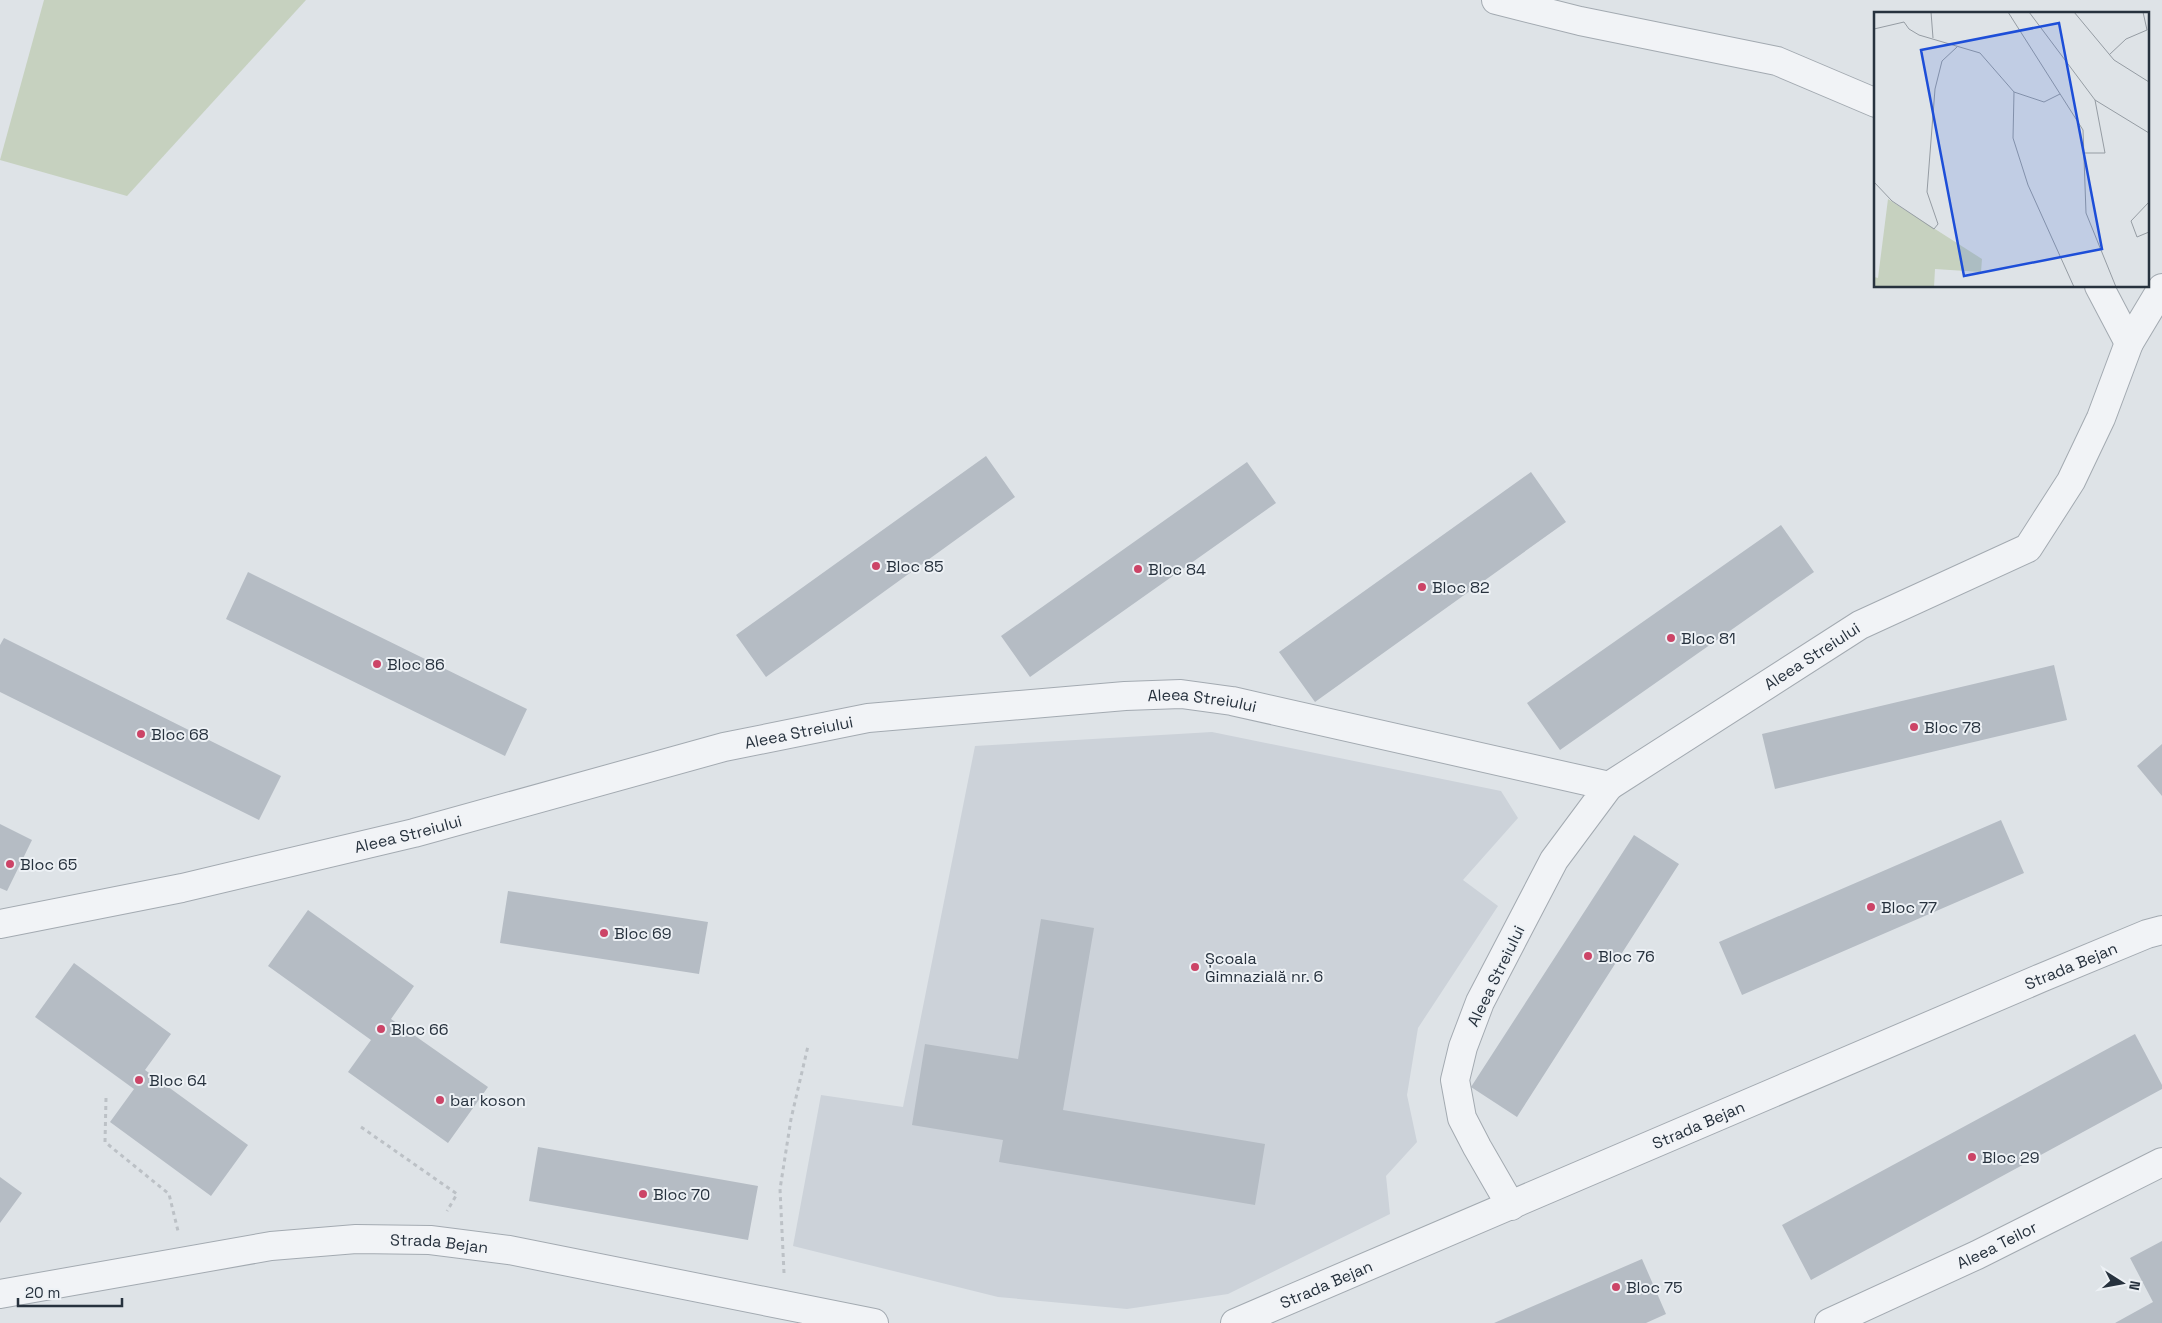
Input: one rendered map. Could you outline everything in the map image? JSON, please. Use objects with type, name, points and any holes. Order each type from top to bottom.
[{"type":"street","points":[[1496,0],[1580,21],[1777,61],[1874,102]]},
{"type":"street","points":[[2101,288],[2129,343]]},
{"type":"street","points":[[2129,343],[2162,288]]},
{"type":"street","name":"Aleea Streiului","points":[[1511,1206],[1462,1118],[1455,1080],[1461,1056],[1480,1002],[1554,860],[1609,786],[1860,625],[2028,548],[2071,482],[2100,418],[2129,343]]},
{"type":"street","name":"Aleea Streiului","points":[[0,924],[182,888],[414,833],[724,747],[868,718],[1125,696],[1180,694],[1232,701],[1609,786]]},
{"type":"street","name":"Strada Bejan","points":[[1235,1323],[2041,978],[2146,934],[2162,930]]},
{"type":"street","name":"Aleea Teilor","points":[[1828,1323],[1977,1255],[2162,1162]]},
{"type":"street","name":"Strada Bejan","points":[[0,1294],[271,1246],[356,1239],[430,1240],[509,1250],[874,1323]]},
{"type":"path","points":[[785,1305],[780,1189],[791,1119],[808,1046]]},
{"type":"path","points":[[106,1098],[105,1142],[169,1194],[185,1261]]},
{"type":"path","points":[[361,1127],[457,1194],[430,1240]]},
{"type":"shaded area","name":"Școala Gimnazială nr. 6","points":[[1212,732],[1501,791],[1518,818],[1463,880],[1498,906],[1418,1028],[1407,1095],[1417,1142],[1386,1176],[1390,1214],[1228,1294],[1127,1309],[998,1297],[793,1246],[821,1095],[903,1107],[975,746]]},
{"type":"green space","points":[[44,0],[306,0],[127,196],[0,160]]},
{"type":"building","name":"Bloc 85","points":[[986,456],[1015,497],[766,677],[736,635]]},
{"type":"building","name":"Bloc 84","points":[[1247,462],[1276,503],[1030,677],[1001,636]]},
{"type":"building","name":"Bloc 82","points":[[1531,472],[1566,522],[1315,702],[1279,652]]},
{"type":"building","name":"Bloc 81","points":[[1781,525],[1814,572],[1560,750],[1527,703]]},
{"type":"building","name":"Bloc 86","points":[[248,572],[527,709],[505,756],[226,619]]},
{"type":"building","name":"Bloc 68","points":[[4,638],[281,776],[259,820],[0,692],[0,645]]},
{"type":"building","name":"Bloc 78","points":[[2054,665],[2067,720],[1775,789],[1762,734]]},
{"type":"building","points":[[2162,744],[2162,796],[2137,766]]},
{"type":"building","name":"Bloc 77","points":[[2001,820],[2024,873],[1742,995],[1719,942]]},
{"type":"building","name":"Bloc 65","points":[[0,824],[32,840],[7,891],[0,888]]},
{"type":"building","name":"Bloc 76","points":[[1634,835],[1679,864],[1517,1117],[1471,1087]]},
{"type":"building","name":"Bloc 69","points":[[508,891],[708,922],[699,974],[500,943]]},
{"type":"building","name":"Bloc 66","points":[[308,910],[414,986],[391,1019],[488,1087],[448,1143],[348,1072],[371,1040],[268,966]]},
{"type":"building","points":[[1041,919],[1094,928],[1063,1110],[1265,1144],[1255,1205],[999,1162],[1003,1140],[912,1125],[925,1044],[1018,1059]]},
{"type":"building","name":"Bloc 64","points":[[74,963],[171,1034],[145,1070],[248,1145],[211,1196],[110,1122],[134,1089],[35,1017]]},
{"type":"building","name":"Bloc 29","points":[[2135,1034],[2162,1085],[2162,1089],[1811,1280],[1782,1225]]},
{"type":"building","name":"Bloc 70","points":[[538,1147],[758,1186],[748,1240],[529,1201]]},
{"type":"building","points":[[0,1177],[22,1193],[0,1223]]},
{"type":"building","points":[[2162,1241],[2162,1323],[2115,1323],[2153,1302],[2130,1258]]},
{"type":"building","name":"Bloc 75","points":[[1642,1259],[1666,1314],[1646,1323],[1494,1323]]},
{"type":"place","name":"Bloc 85","points":[[876,566]]},
{"type":"place","name":"Bloc 84","points":[[1138,569]]},
{"type":"place","name":"Bloc 82","points":[[1422,587]]},
{"type":"place","name":"Bloc 81","points":[[1671,638]]},
{"type":"place","name":"Bloc 86","points":[[377,664]]},
{"type":"place","name":"Bloc 78","points":[[1914,727]]},
{"type":"place","name":"Bloc 68","points":[[141,734]]},
{"type":"place","name":"Bloc 65","points":[[10,864]]},
{"type":"place","name":"Bloc 77","points":[[1871,907]]},
{"type":"place","name":"Bloc 69","points":[[604,933]]},
{"type":"place","name":"Bloc 76","points":[[1588,956]]},
{"type":"place","name":"Școala Gimnazială nr. 6","points":[[1195,967]]},
{"type":"place","name":"Bloc 66","points":[[381,1029]]},
{"type":"place","name":"Bloc 64","points":[[139,1080]]},
{"type":"place","name":"bar koson","points":[[440,1100]]},
{"type":"place","name":"Bloc 29","points":[[1972,1157]]},
{"type":"place","name":"Bloc 70","points":[[643,1194]]},
{"type":"place","name":"Bloc 75","points":[[1616,1287]]}]
